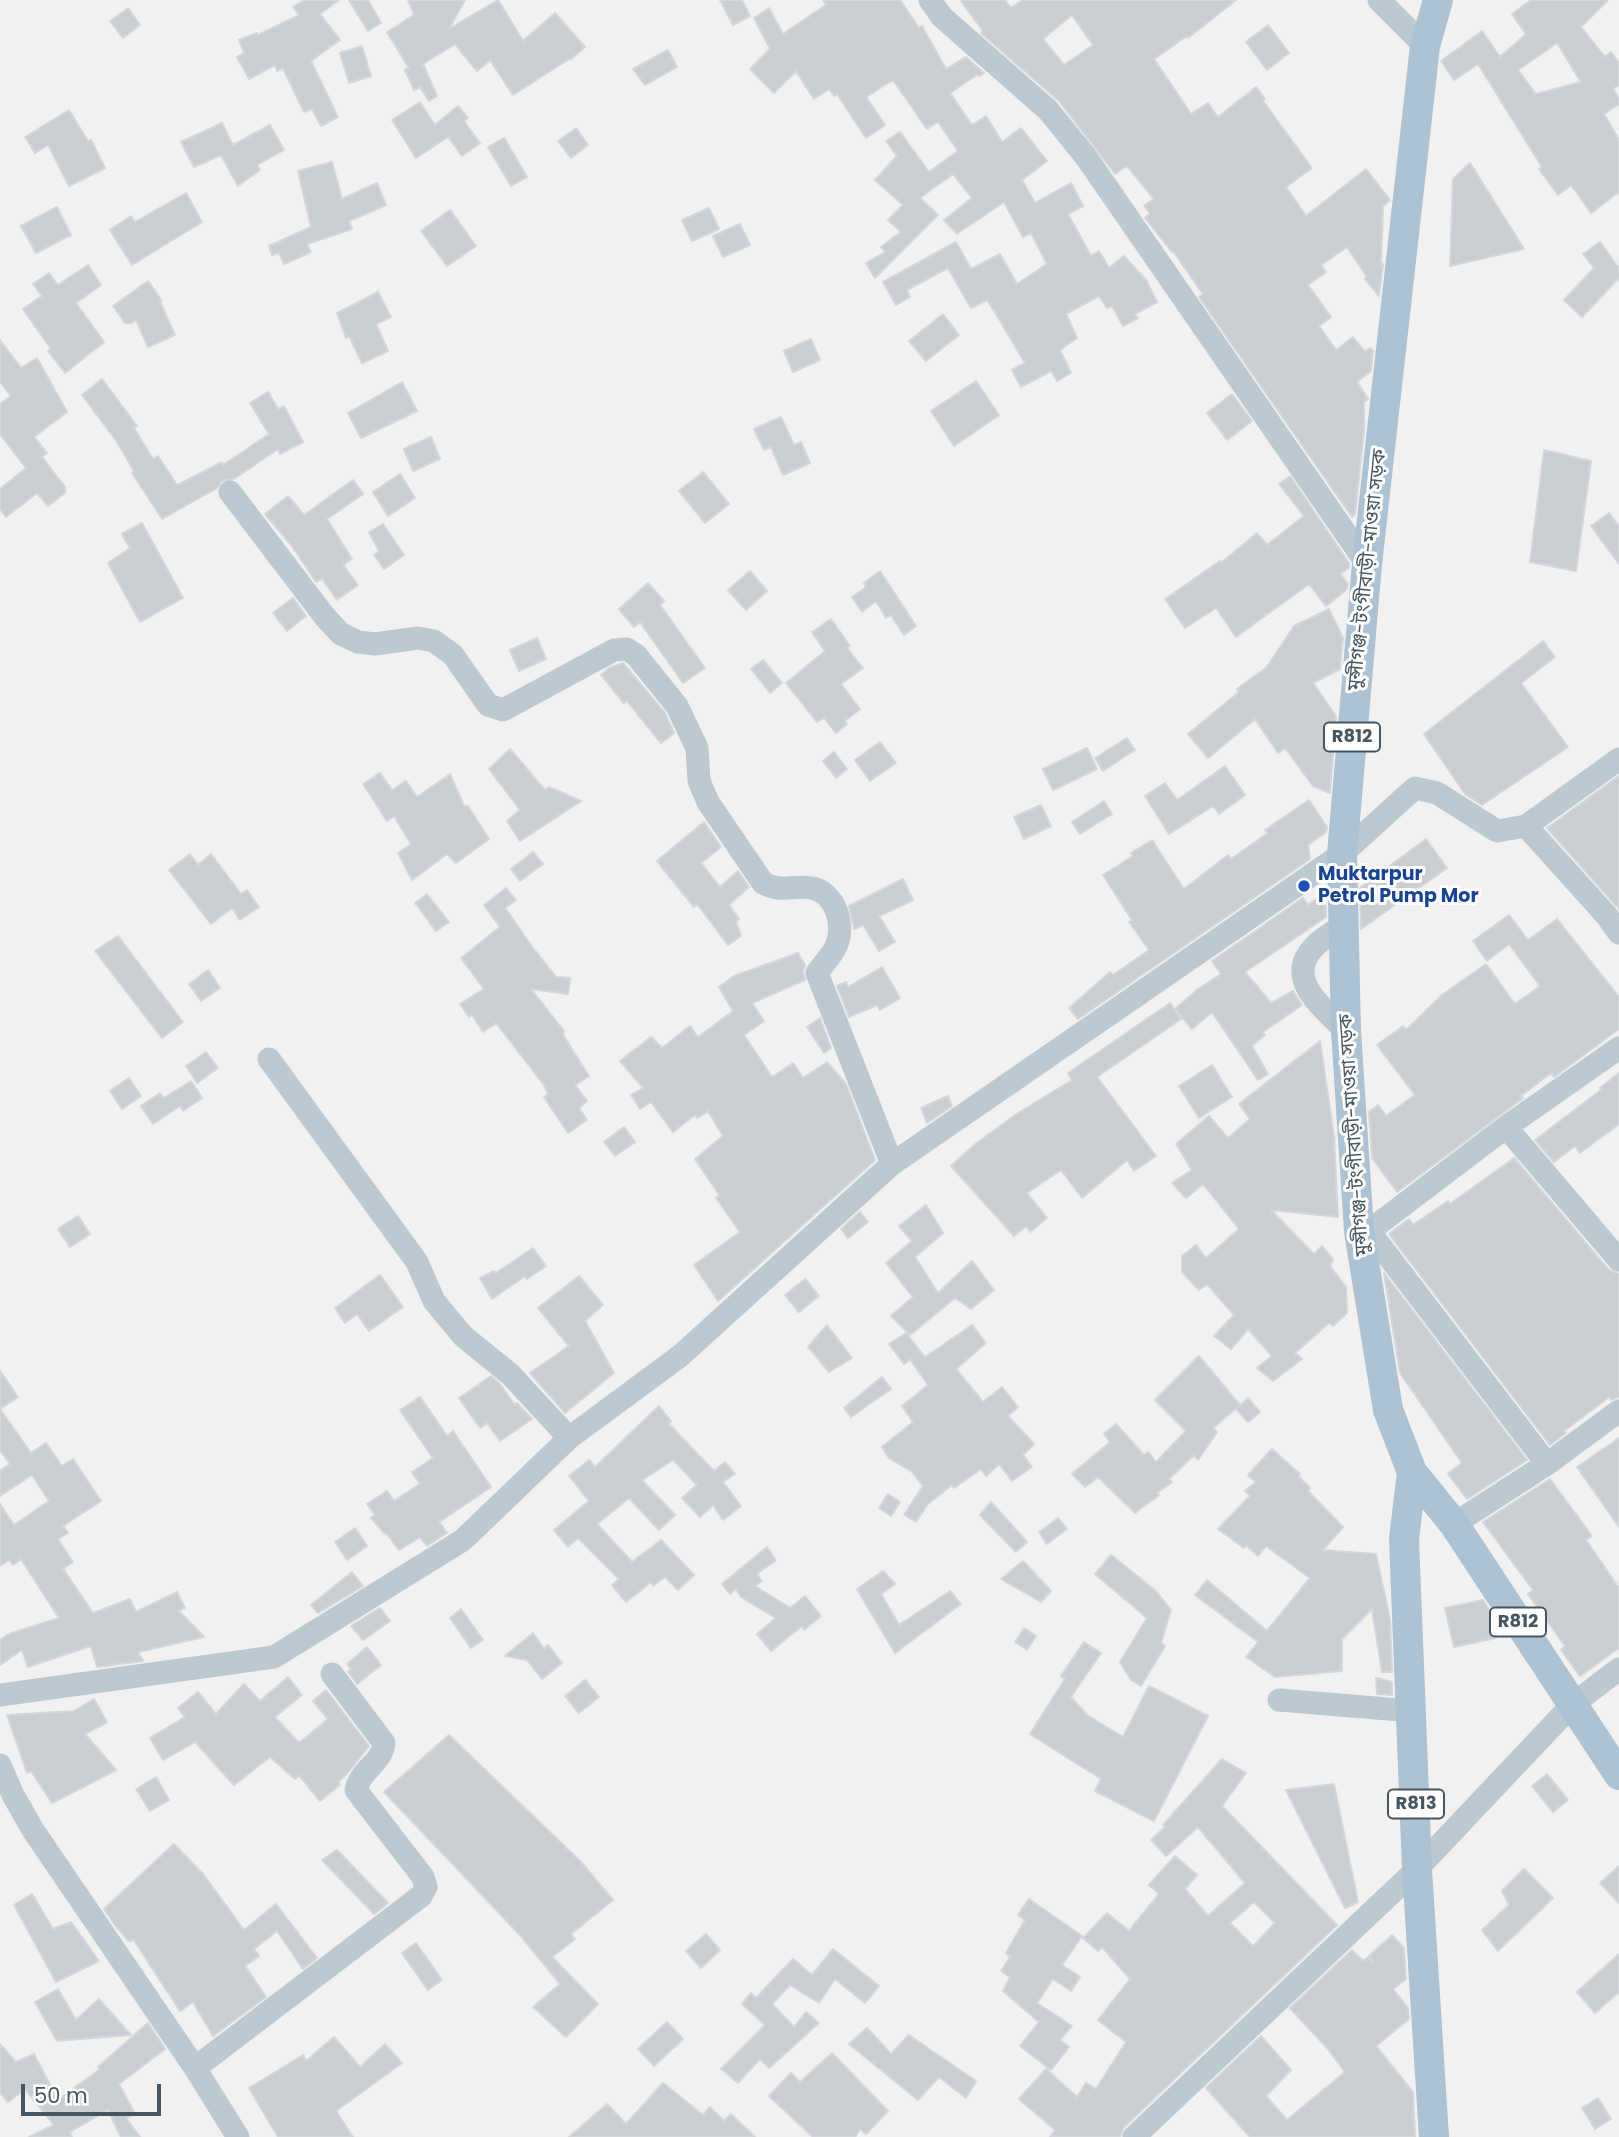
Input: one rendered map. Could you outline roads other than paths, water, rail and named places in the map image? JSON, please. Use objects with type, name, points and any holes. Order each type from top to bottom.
[{"type":"main road","name":"মুন্সীগঞ্জ-টংগীবাড়ী-মাওয়া সড়ক","points":[[1412,1472],[1388,1410],[1364,1231],[1346,1031],[1342,854],[1367,564],[1425,47],[1438,0]]},
{"type":"main road","name":"R812","points":[[1412,1472],[1454,1524],[1619,1774]]},
{"type":"main road","name":"R813","points":[[1412,1472],[1404,1539],[1418,1869],[1434,2137]]},
{"type":"street","points":[[930,0],[942,17],[1048,110],[1086,157],[1367,564]]},
{"type":"street","points":[[1379,0],[1425,47]]},
{"type":"street","points":[[230,492],[325,617],[341,634],[358,642],[375,644],[418,638],[434,641],[453,655],[488,705],[503,710],[614,650],[628,649],[636,655],[677,706],[697,748],[699,781],[708,802],[763,883],[775,889],[812,888],[825,892],[832,900],[839,929],[837,945],[817,973],[892,1164]]},
{"type":"street","points":[[0,1695],[274,1657],[463,1540],[569,1438],[680,1356],[892,1164],[1342,854],[1415,788],[1437,793],[1497,831],[1526,826],[1619,760]]},
{"type":"street","points":[[1526,826],[1619,933]]},
{"type":"street","points":[[1343,925],[1315,946],[1302,966],[1303,981],[1311,996],[1346,1031]]},
{"type":"street","points":[[1547,1464],[1364,1231],[1619,1048]]},
{"type":"street","points":[[269,1059],[417,1262],[434,1301],[463,1336],[510,1375],[569,1438]]},
{"type":"street","points":[[1506,1127],[1619,1260]]},
{"type":"street","points":[[1454,1524],[1547,1464],[1619,1411]]},
{"type":"street","points":[[1134,2137],[1418,1869],[1572,1705],[1619,1669]]},
{"type":"street","points":[[195,2068],[421,1896],[426,1887],[424,1877],[356,1790],[357,1783],[383,1750],[384,1743],[332,1674]]},
{"type":"street","points":[[1279,1699],[1412,1710]]},
{"type":"street","points":[[0,1765],[13,1796],[33,1830],[195,2068],[238,2137]]},
{"type":"place","name":"Muktarpur Petrol Pump Mor","points":[[1304,886]]}]
